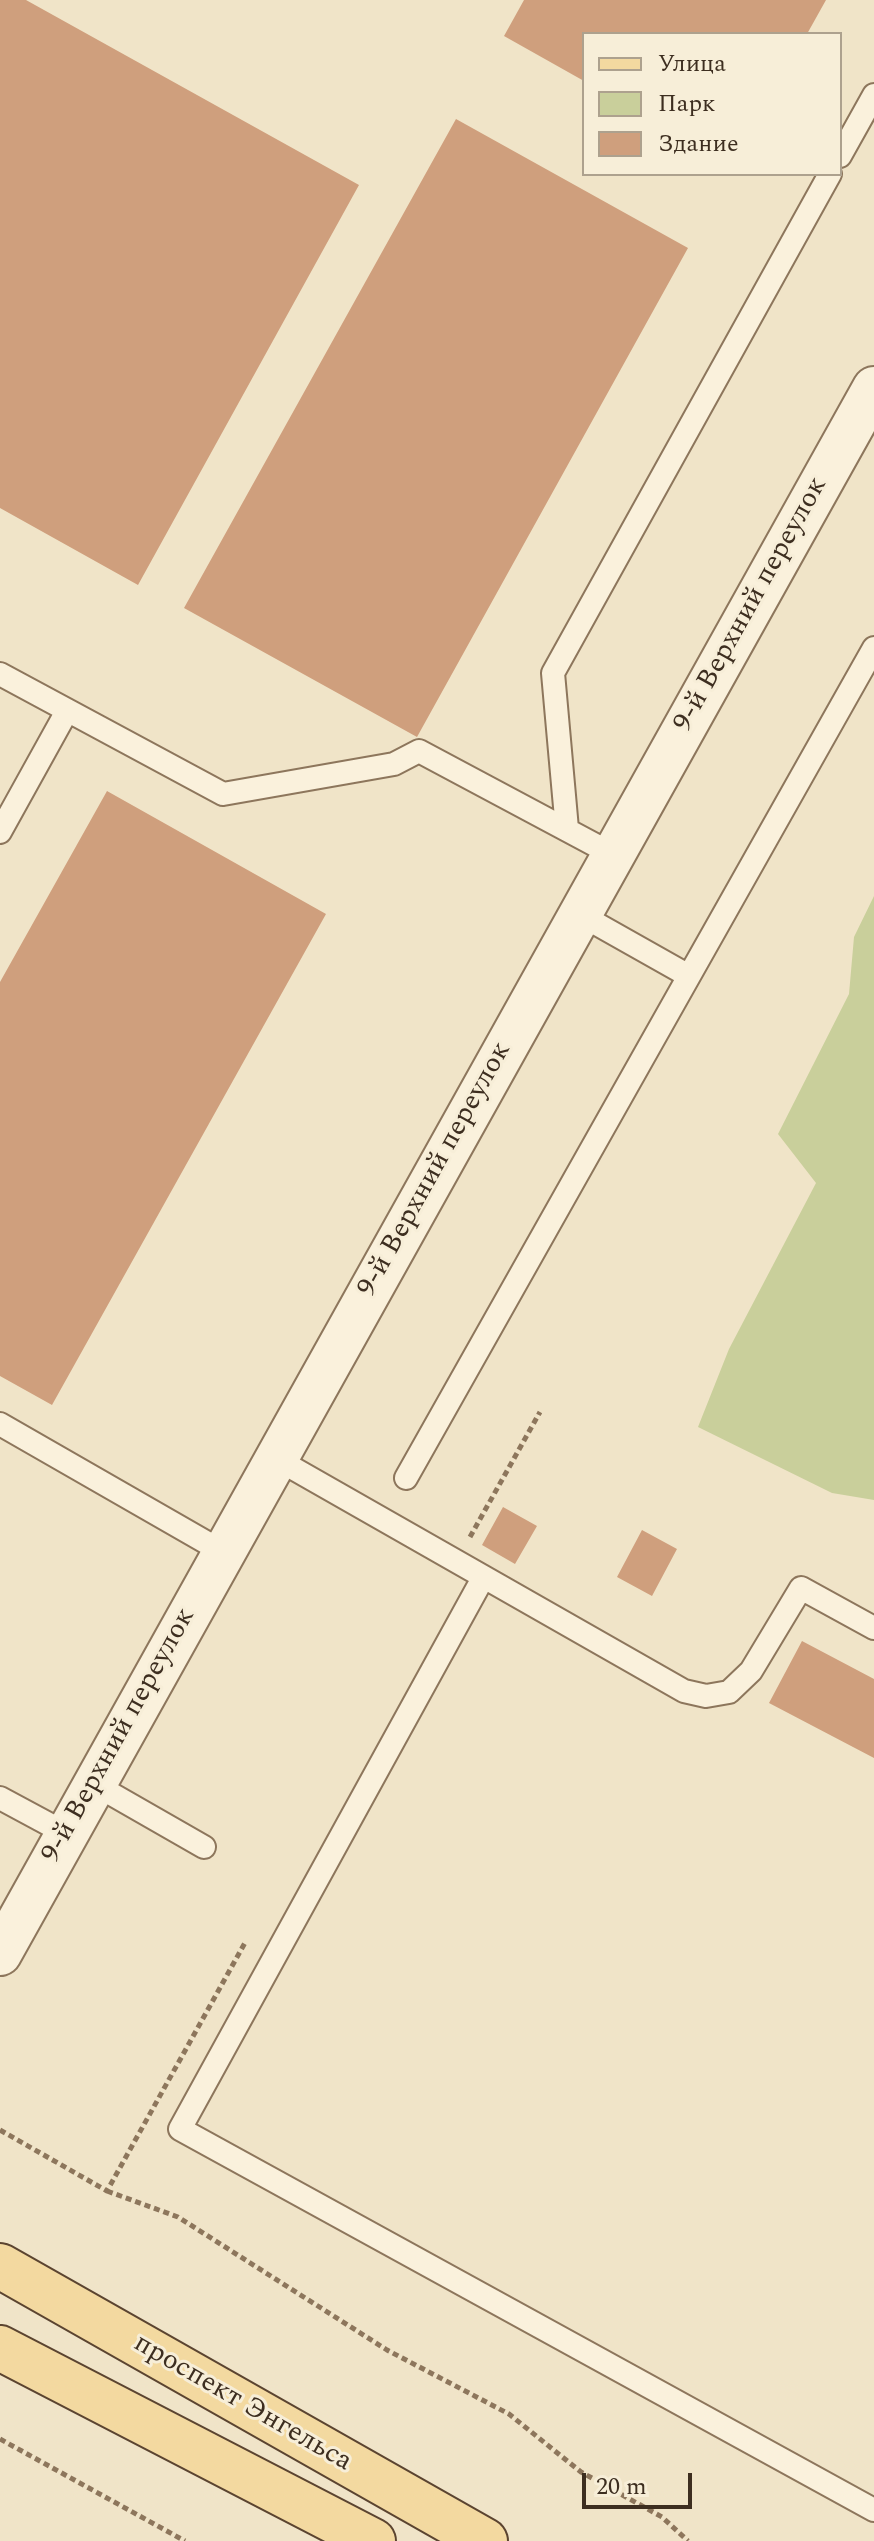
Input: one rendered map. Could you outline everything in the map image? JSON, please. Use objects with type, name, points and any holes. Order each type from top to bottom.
[{"type":"main road","name":"проспект Энгельса","points":[[0,2266],[485,2541]]},
{"type":"main road","name":"проспект Энгельса","points":[[0,2348],[373,2541]]},
{"type":"street","name":"9-й Верхний переулок","points":[[0,1954],[874,388]]},
{"type":"lane","points":[[842,152],[874,95]]},
{"type":"lane","points":[[567,829],[553,673],[829,176]]},
{"type":"lane","points":[[406,1478],[874,648]]},
{"type":"lane","points":[[0,674],[223,794],[394,764],[419,751],[612,854]]},
{"type":"lane","points":[[0,832],[67,711]]},
{"type":"lane","points":[[579,914],[689,976]]},
{"type":"lane","points":[[0,1424],[223,1552]]},
{"type":"lane","points":[[275,1458],[684,1691],[706,1696],[729,1692],[751,1671],[801,1588],[874,1628]]},
{"type":"lane","points":[[483,1578],[180,2129],[874,2510]]},
{"type":"lane","points":[[94,1784],[204,1847]]},
{"type":"lane","points":[[0,1798],[67,1834]]},
{"type":"path","points":[[456,1563],[540,1412]]},
{"type":"path","points":[[107,2191],[247,1940]]},
{"type":"path","points":[[0,2130],[107,2191],[178,2217],[387,2350],[509,2414],[581,2472],[662,2517],[688,2541]]},
{"type":"path","points":[[0,2439],[185,2541]]},
{"type":"green space","points":[[874,896],[874,1500],[832,1493],[698,1427],[729,1349],[816,1183],[778,1134],[849,994],[854,937]]},
{"type":"building","points":[[0,0],[26,0],[359,185],[138,585],[0,508]]},
{"type":"building","points":[[524,0],[826,0],[808,32],[582,32],[582,80],[504,36]]},
{"type":"building","points":[[456,119],[688,248],[417,737],[184,608]]},
{"type":"building","points":[[107,791],[326,914],[52,1405],[0,1376],[0,982]]},
{"type":"building","points":[[503,1507],[537,1526],[515,1564],[482,1545]]},
{"type":"building","points":[[642,1530],[677,1549],[652,1596],[617,1577]]},
{"type":"building","points":[[802,1641],[874,1679],[874,1758],[769,1703]]}]
